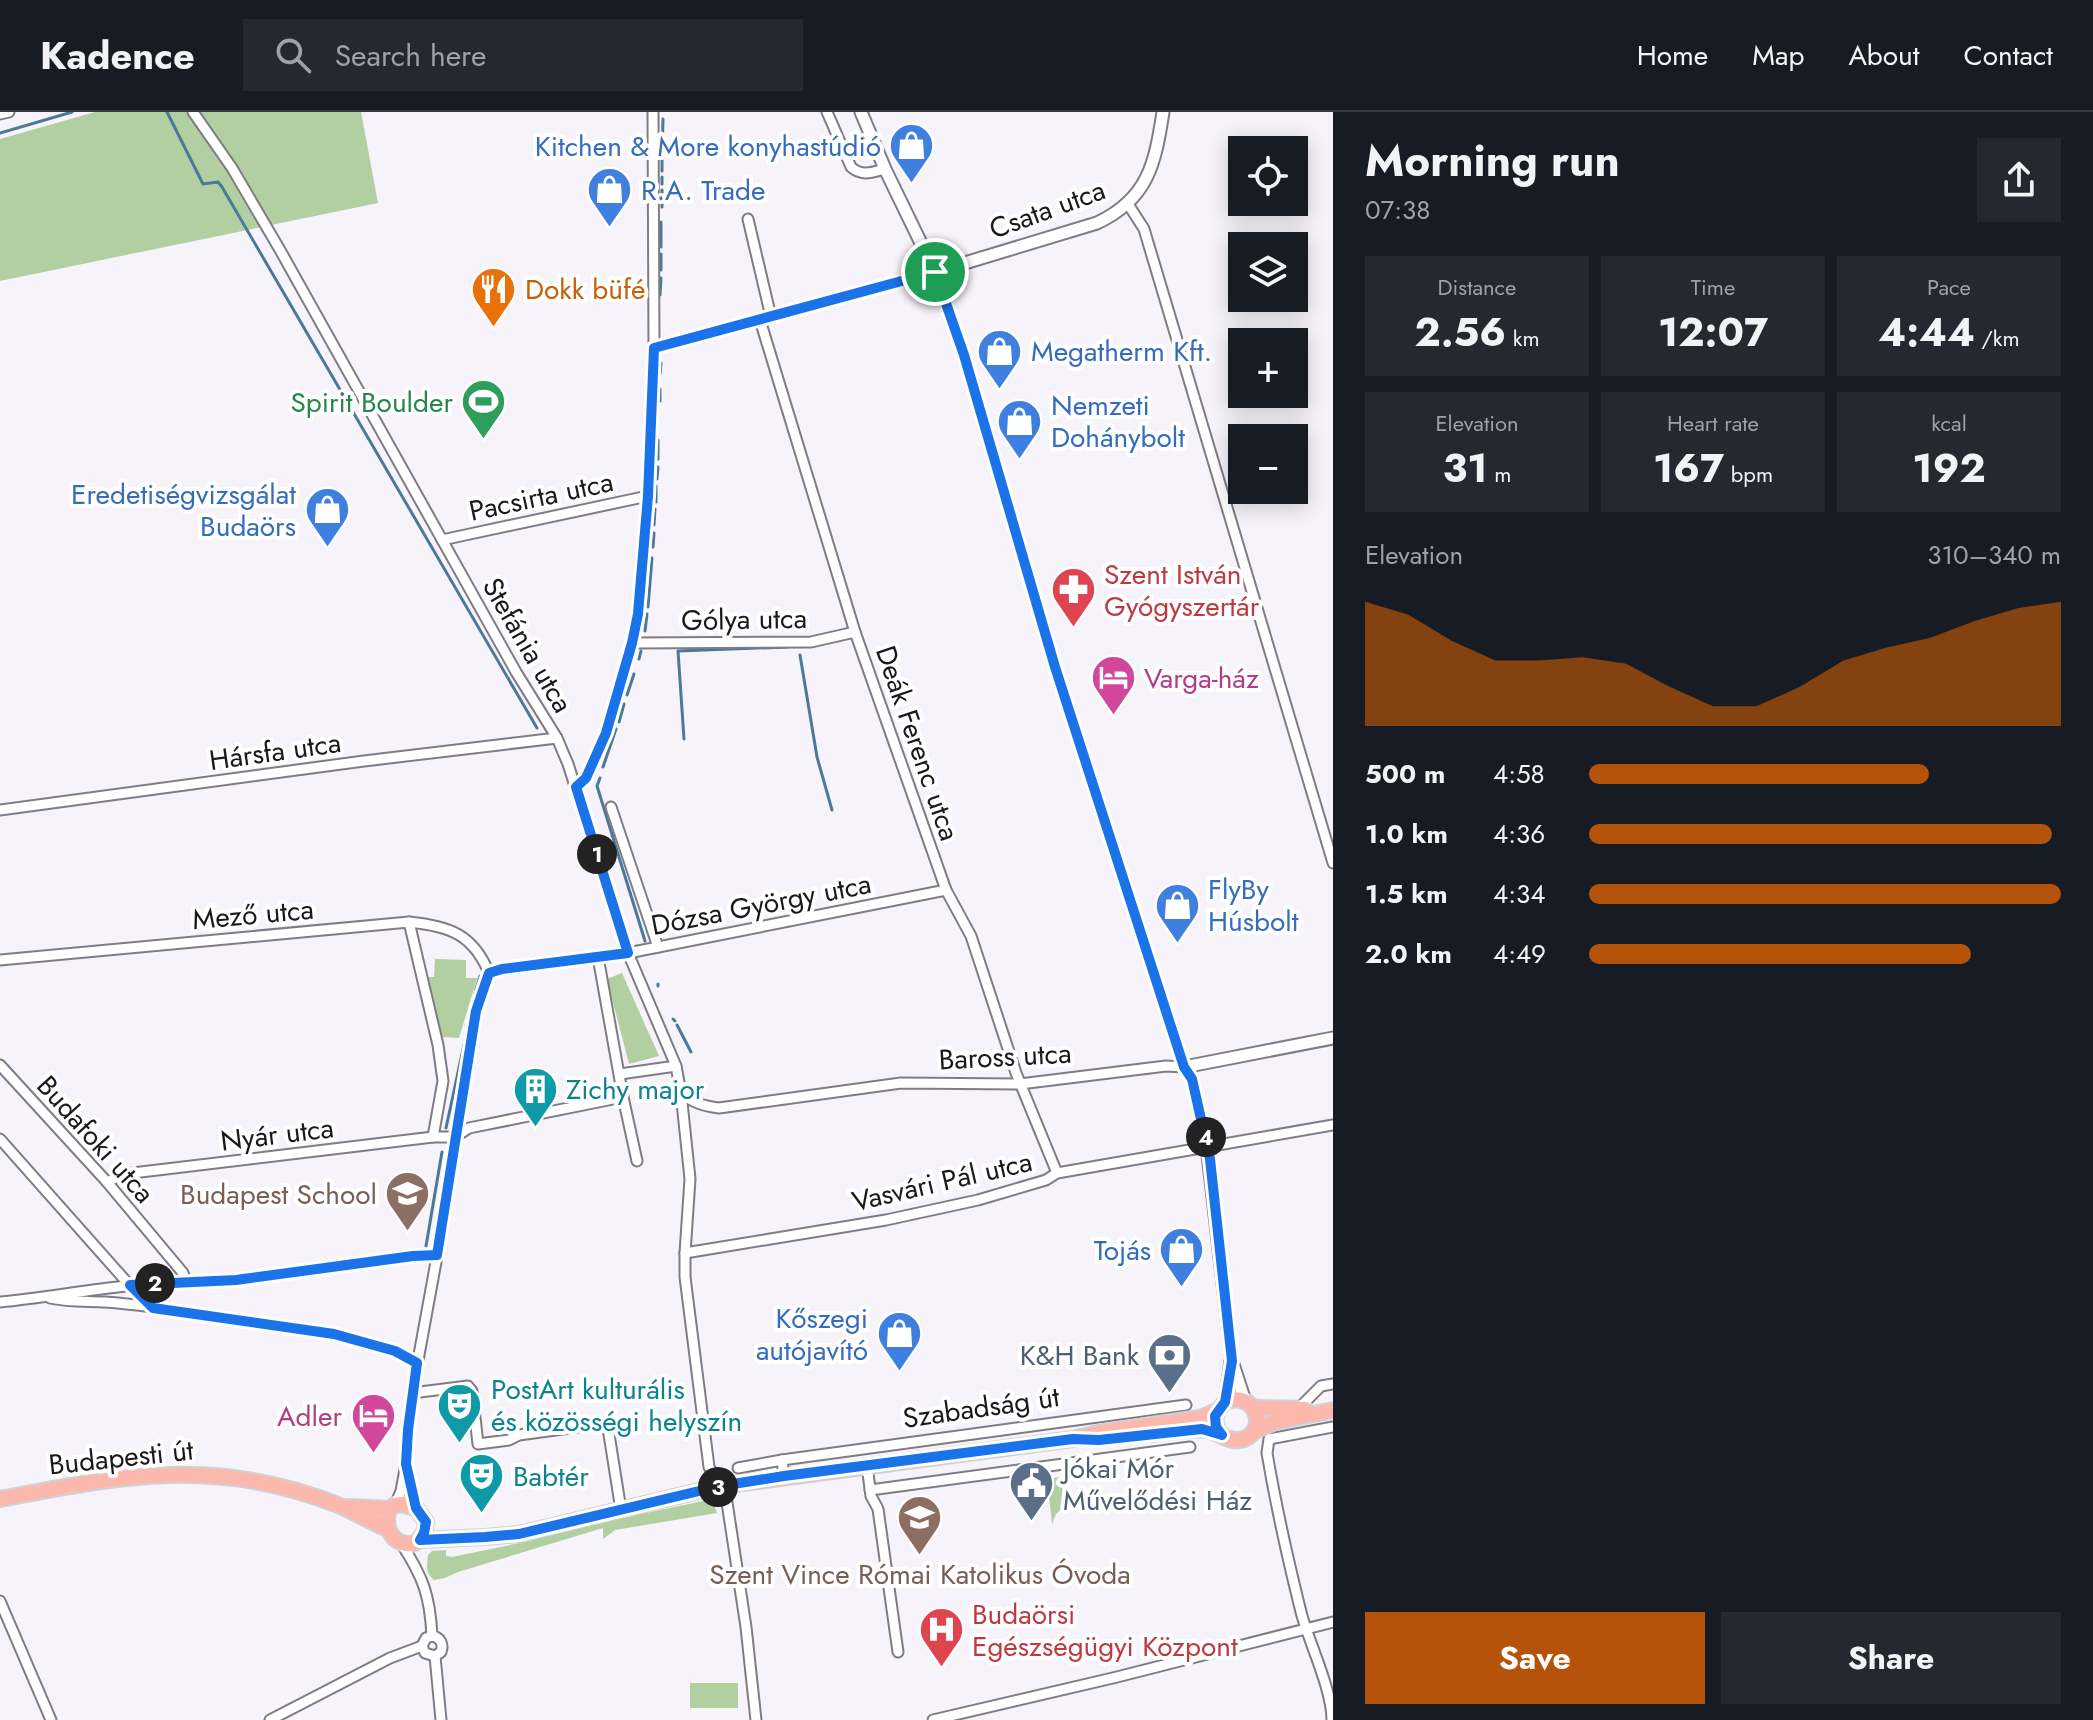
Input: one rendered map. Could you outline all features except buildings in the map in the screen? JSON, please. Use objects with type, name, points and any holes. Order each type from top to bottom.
[{"type":"main road","points":[[1234,1399],[1249,1404],[1303,1410],[1333,1410],[1275,1422],[1239,1441],[1222,1435],[1215,1422],[1221,1407],[1234,1399]]},
{"type":"main road","points":[[1249,1404],[1257,1420],[1254,1431]]},
{"type":"main road","name":"Szabadság út","points":[[418,1541],[519,1534],[720,1486],[1073,1439],[1200,1418],[1221,1407]]},
{"type":"main road","name":"Szabadság út","points":[[1073,1439],[1099,1440],[1202,1429],[1222,1435]]},
{"type":"main road","name":"Budapesti út","points":[[0,1499],[111,1478],[190,1473],[259,1482],[309,1495],[388,1529]]},
{"type":"main road","points":[[426,1522],[424,1533],[418,1541],[410,1544],[401,1543],[392,1536],[386,1521],[392,1507],[408,1505],[416,1508],[426,1522],[470,1538]]},
{"type":"main road","name":"Budapesti út","points":[[339,1506],[392,1507]]},
{"type":"street","points":[[0,114],[9,112]]},
{"type":"street","name":"Stefánia utca","points":[[193,112],[232,168],[280,250],[516,672],[557,738],[576,787],[628,953],[676,1066],[690,1179],[685,1277],[709,1467],[726,1496],[731,1523],[756,1720]]},
{"type":"street","points":[[576,787],[595,763],[616,703],[632,643],[642,582],[654,348],[653,112]]},
{"type":"street","points":[[827,112],[851,167],[864,173],[885,169]]},
{"type":"street","points":[[861,112],[935,272],[964,355],[1055,667],[1184,1067],[1192,1079],[1207,1146],[1232,1361],[1249,1404]]},
{"type":"street","name":"Csata utca","points":[[654,348],[935,272],[1097,223],[1128,204],[1143,184],[1152,162],[1163,112]]},
{"type":"street","points":[[1128,204],[1144,229],[1333,863]]},
{"type":"street","points":[[748,219],[771,317]]},
{"type":"street","name":"Deák Ferenc utca","points":[[760,320],[855,632],[946,890],[971,936],[1020,1084],[1057,1173]]},
{"type":"street","name":"Pacsirta utca","points":[[442,540],[648,496]]},
{"type":"street","name":"Gólya utca","points":[[632,643],[811,642],[855,632]]},
{"type":"street","name":"Hársfa utca","points":[[0,810],[557,738]]},
{"type":"street","points":[[611,807],[658,947]]},
{"type":"street","name":"Dózsa György utca","points":[[489,973],[628,953],[946,890]]},
{"type":"street","points":[[409,922],[438,1045],[443,1081],[433,1137]]},
{"type":"street","name":"Mező utca","points":[[0,960],[409,922],[449,928],[462,936],[484,961],[489,973]]},
{"type":"street","points":[[598,957],[637,1161]]},
{"type":"street","points":[[392,1507],[401,1491],[406,1464],[412,1393],[476,1011],[489,973]]},
{"type":"street","name":"Baross utca","points":[[681,1093],[703,1106],[719,1108],[901,1083],[1020,1084],[1166,1066],[1184,1067],[1333,1038]]},
{"type":"street","name":"Budafoki utca","points":[[0,1065],[107,1182],[183,1273],[186,1281]]},
{"type":"street","points":[[620,1074],[676,1066]]},
{"type":"street","points":[[455,1137],[469,1128],[623,1097]]},
{"type":"street","name":"Vasvári Pál utca","points":[[685,1253],[886,1220],[962,1204],[1046,1180],[1057,1173],[1333,1125]]},
{"type":"street","name":"Nyár utca","points":[[107,1182],[124,1174],[433,1137],[455,1137]]},
{"type":"street","points":[[0,1139],[153,1308]]},
{"type":"street","points":[[0,1302],[130,1285],[236,1280],[437,1255]]},
{"type":"street","points":[[46,1298],[153,1308],[334,1334],[395,1351],[417,1363]]},
{"type":"street","points":[[1221,1407],[1232,1361]]},
{"type":"street","points":[[1303,1410],[1303,1404],[1321,1386],[1333,1384]]},
{"type":"street","points":[[412,1393],[466,1385],[472,1391],[478,1444],[509,1440],[519,1435],[604,1425],[608,1428],[621,1510]]},
{"type":"street","name":"Szabadság út","points":[[738,1468],[1186,1405]]},
{"type":"street","points":[[1332,1720],[1332,1711],[1302,1615],[1267,1453],[1269,1439],[1333,1427]]},
{"type":"street","points":[[870,1490],[1190,1447]]},
{"type":"street","points":[[782,1460],[784,1476]]},
{"type":"street","points":[[406,1464],[416,1508]]},
{"type":"street","points":[[867,1466],[872,1500],[878,1509],[898,1652]]},
{"type":"street","points":[[418,1541],[418,1570]]},
{"type":"street","points":[[401,1543],[418,1570],[430,1611],[432,1636]]},
{"type":"street","points":[[0,1601],[51,1720]]},
{"type":"street","points":[[933,1720],[952,1718],[1333,1622]]},
{"type":"street","points":[[270,1720],[390,1658],[422,1646],[426,1638],[432,1636],[442,1643],[441,1652],[435,1656]]},
{"type":"street","points":[[422,1646],[425,1653],[435,1656]]},
{"type":"street","points":[[435,1656],[441,1720]]},
{"type":"green space","points":[[95,112],[361,112],[378,203],[0,281],[0,139]]},
{"type":"green space","points":[[435,959],[466,960],[466,978],[477,978],[459,1038],[441,1037],[428,977],[434,977]]},
{"type":"green space","points":[[622,973],[659,1056],[629,1064],[607,979]]},
{"type":"green space","points":[[1061,1477],[1066,1505],[1056,1514],[1052,1524],[1047,1479]]},
{"type":"green space","points":[[713,1501],[717,1513],[615,1530],[603,1539],[603,1528],[445,1578],[434,1580],[428,1572],[428,1555],[432,1551],[446,1550],[446,1556],[452,1557],[529,1541],[619,1514],[641,1514]]},
{"type":"green space","points":[[690,1683],[738,1683],[738,1708],[690,1708]]},
{"type":"waterway","points":[[0,133],[72,112]]},
{"type":"waterway","points":[[167,112],[203,184],[218,182],[222,187],[537,728]]},
{"type":"waterway","points":[[662,156],[663,119]]},
{"type":"waterway","points":[[662,160],[662,171]]},
{"type":"waterway","points":[[662,177],[662,184]]},
{"type":"waterway","points":[[662,190],[662,207]]},
{"type":"waterway","points":[[661,222],[661,247]]},
{"type":"waterway","points":[[661,254],[661,270]]},
{"type":"waterway","points":[[660,295],[661,278]]},
{"type":"waterway","points":[[660,374],[661,363]]},
{"type":"waterway","points":[[660,389],[660,401]]},
{"type":"waterway","points":[[658,440],[658,459]]},
{"type":"waterway","points":[[657,479],[658,467]]},
{"type":"waterway","points":[[656,486],[656,502]]},
{"type":"waterway","points":[[654,525],[655,509]]},
{"type":"waterway","points":[[653,547],[654,533]]},
{"type":"waterway","points":[[648,607],[652,558]]},
{"type":"waterway","points":[[645,631],[647,614]]},
{"type":"waterway","points":[[684,739],[678,651],[787,647]]},
{"type":"waterway","points":[[639,659],[641,651]]},
{"type":"waterway","points":[[800,655],[817,757],[832,810]]},
{"type":"waterway","points":[[627,695],[634,674]]},
{"type":"waterway","points":[[619,722],[624,704]]},
{"type":"waterway","points":[[603,767],[616,729]]},
{"type":"waterway","points":[[600,778],[597,786],[645,941]]},
{"type":"waterway","points":[[446,1128],[480,976]]},
{"type":"waterway","points":[[677,1025],[691,1052]]},
{"type":"waterway","points":[[426,1246],[442,1152]]},
{"type":"place","name":"Kitchen & More konyhastúdió","points":[[912,185]]},
{"type":"place","name":"R.A. Trade","points":[[610,229]]},
{"type":"place","name":"Dokk büfé","points":[[494,328]]},
{"type":"place","name":"Megatherm Kft.","points":[[1000,390]]},
{"type":"place","name":"Spirit Boulder","points":[[484,441]]},
{"type":"place","name":"Nemzeti Dohánybolt","points":[[1020,460]]},
{"type":"place","name":"Eredetiségvizsgálat Budaörs","points":[[327,549]]},
{"type":"place","name":"Szent István Gyógyszertár","points":[[1073,629]]},
{"type":"place","name":"Varga-ház","points":[[1113,717]]},
{"type":"place","name":"FlyBy Húsbolt","points":[[1177,944]]},
{"type":"place","name":"Zichy major","points":[[535,1128]]},
{"type":"place","name":"Budapest School","points":[[408,1233]]},
{"type":"place","name":"Tojás","points":[[1182,1289]]},
{"type":"place","name":"Kőszegi autójavító","points":[[899,1373]]},
{"type":"place","name":"K&H Bank","points":[[1170,1394]]},
{"type":"place","name":"PostArt kulturális és közösségi helyszín","points":[[460,1444]]},
{"type":"place","name":"Adler","points":[[373,1455]]},
{"type":"place","name":"Babtér","points":[[482,1515]]},
{"type":"place","name":"Jókai Mór Művelődési Ház","points":[[1032,1523]]},
{"type":"place","name":"Szent Vince Római Katolikus Óvoda","points":[[920,1556]]},
{"type":"place","name":"Budaörsi Egészségügyi Központ","points":[[941,1669]]},
{"type":"route","points":[[935,272],[964,355],[1055,667],[1184,1067],[1192,1079],[1210,1159],[1232,1361],[1225,1402],[1215,1416],[1216,1427],[1222,1435],[1202,1429],[1099,1440],[1073,1439],[784,1476],[720,1486],[519,1534],[420,1540],[426,1522],[416,1508],[406,1464],[417,1363],[395,1351],[334,1334],[153,1308],[130,1285],[236,1280],[437,1255],[476,1011],[489,973],[628,953],[576,787],[595,763],[606,733],[638,614],[648,496],[654,348],[935,272]]}]
